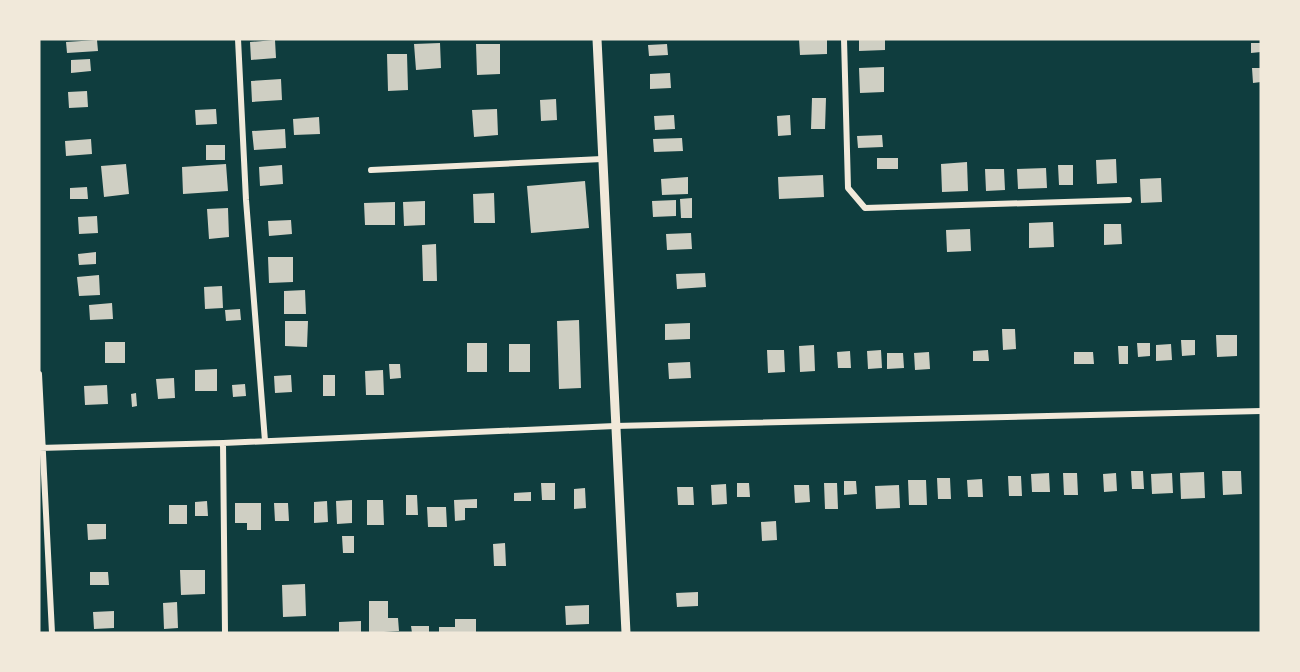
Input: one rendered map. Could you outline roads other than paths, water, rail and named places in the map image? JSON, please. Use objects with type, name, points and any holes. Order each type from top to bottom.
[{"type":"main road","points":[[597,39],[626,633]]},
{"type":"street","points":[[238,39],[246,200],[265,441]]},
{"type":"street","points":[[844,39],[848,188],[865,207],[1129,200]]},
{"type":"street","points":[[371,170],[602,159]]},
{"type":"street","points":[[39,374],[40,448],[52,633]]},
{"type":"street","points":[[40,448],[224,443],[615,426],[1261,411]]},
{"type":"street","points":[[224,443],[225,633]]}]
